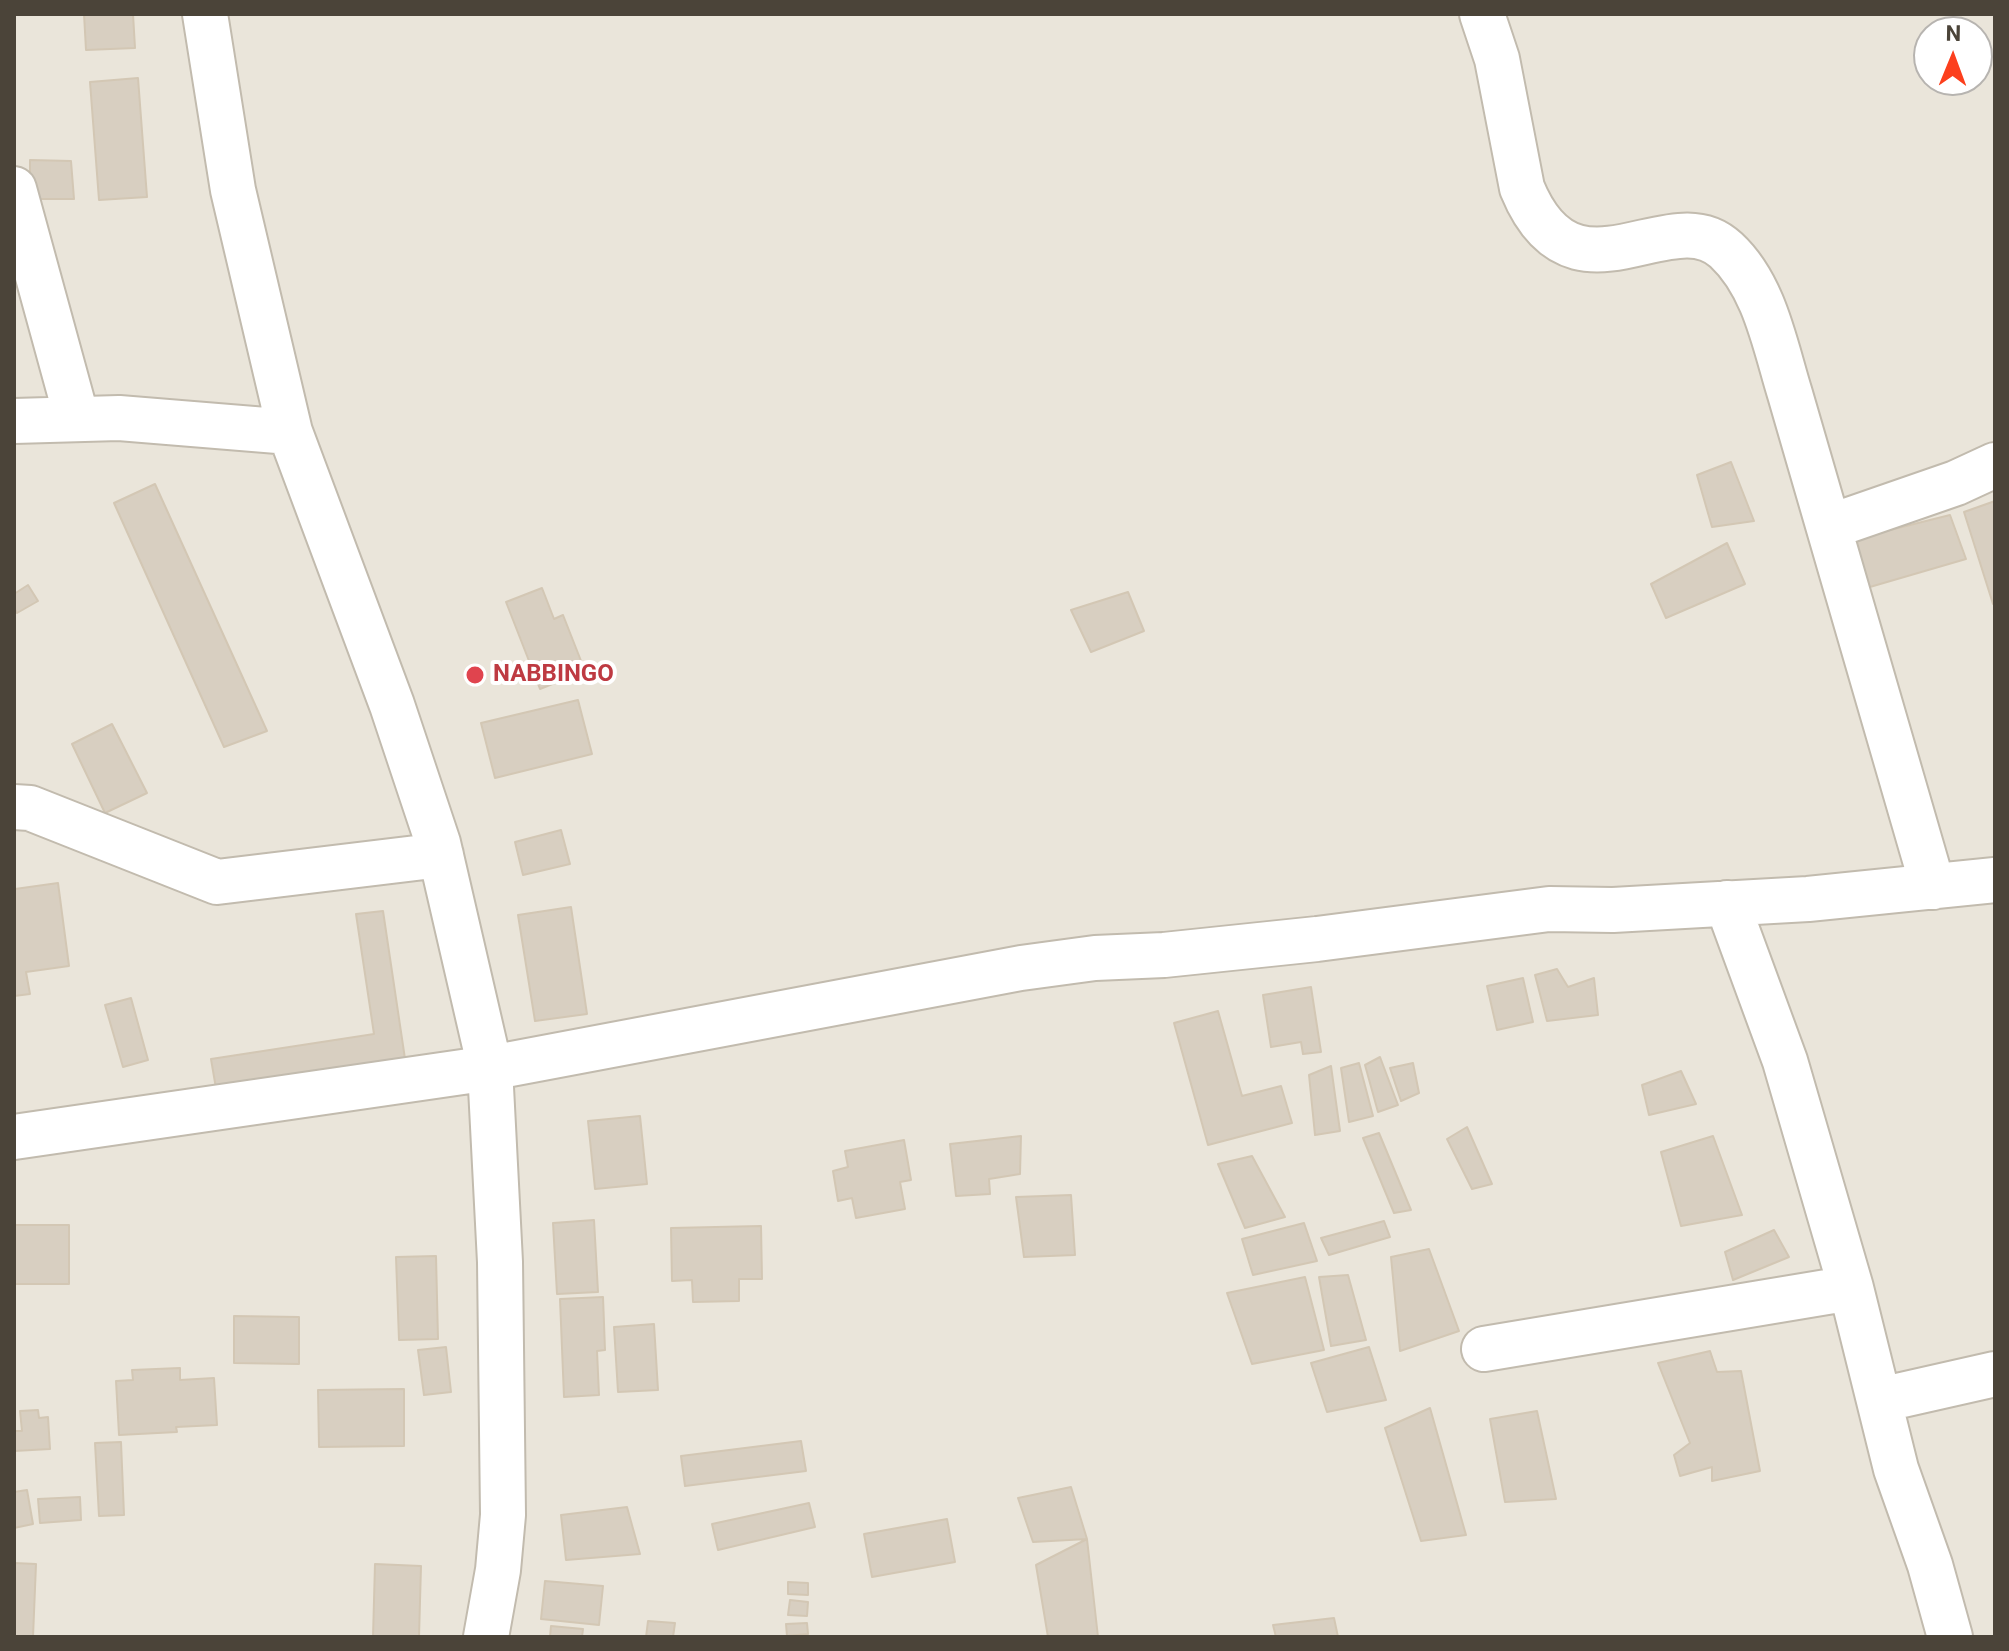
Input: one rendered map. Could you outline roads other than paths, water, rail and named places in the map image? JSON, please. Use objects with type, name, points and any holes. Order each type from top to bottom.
[{"type":"street","points":[[205,14],[233,190],[290,432],[392,705],[441,855],[490,1068],[500,1262],[503,1515],[498,1570],[486,1637]]},
{"type":"street","points":[[1482,14],[1497,59],[1522,188],[1544,227],[1558,240],[1579,249],[1609,248],[1675,237],[1704,237],[1726,249],[1751,283],[1766,316],[1933,887]]},
{"type":"street","points":[[14,189],[77,419]]},
{"type":"street","points":[[14,421],[119,418],[290,432]]},
{"type":"street","points":[[1829,527],[1956,483],[1995,465]]},
{"type":"street","points":[[14,807],[30,808],[217,882],[441,855]]},
{"type":"street","points":[[14,1137],[490,1068],[1021,968],[1095,958],[1164,955],[1317,939],[1549,909],[1613,910],[1808,899],[1995,880]]},
{"type":"street","points":[[1727,903],[1785,1061],[1851,1288],[1896,1469],[1930,1565],[1950,1637]]},
{"type":"street","points":[[1484,1349],[1851,1288]]},
{"type":"street","points":[[1880,1400],[1995,1374]]},
{"type":"place","name":"NABBINGO","points":[[475,675]]}]
